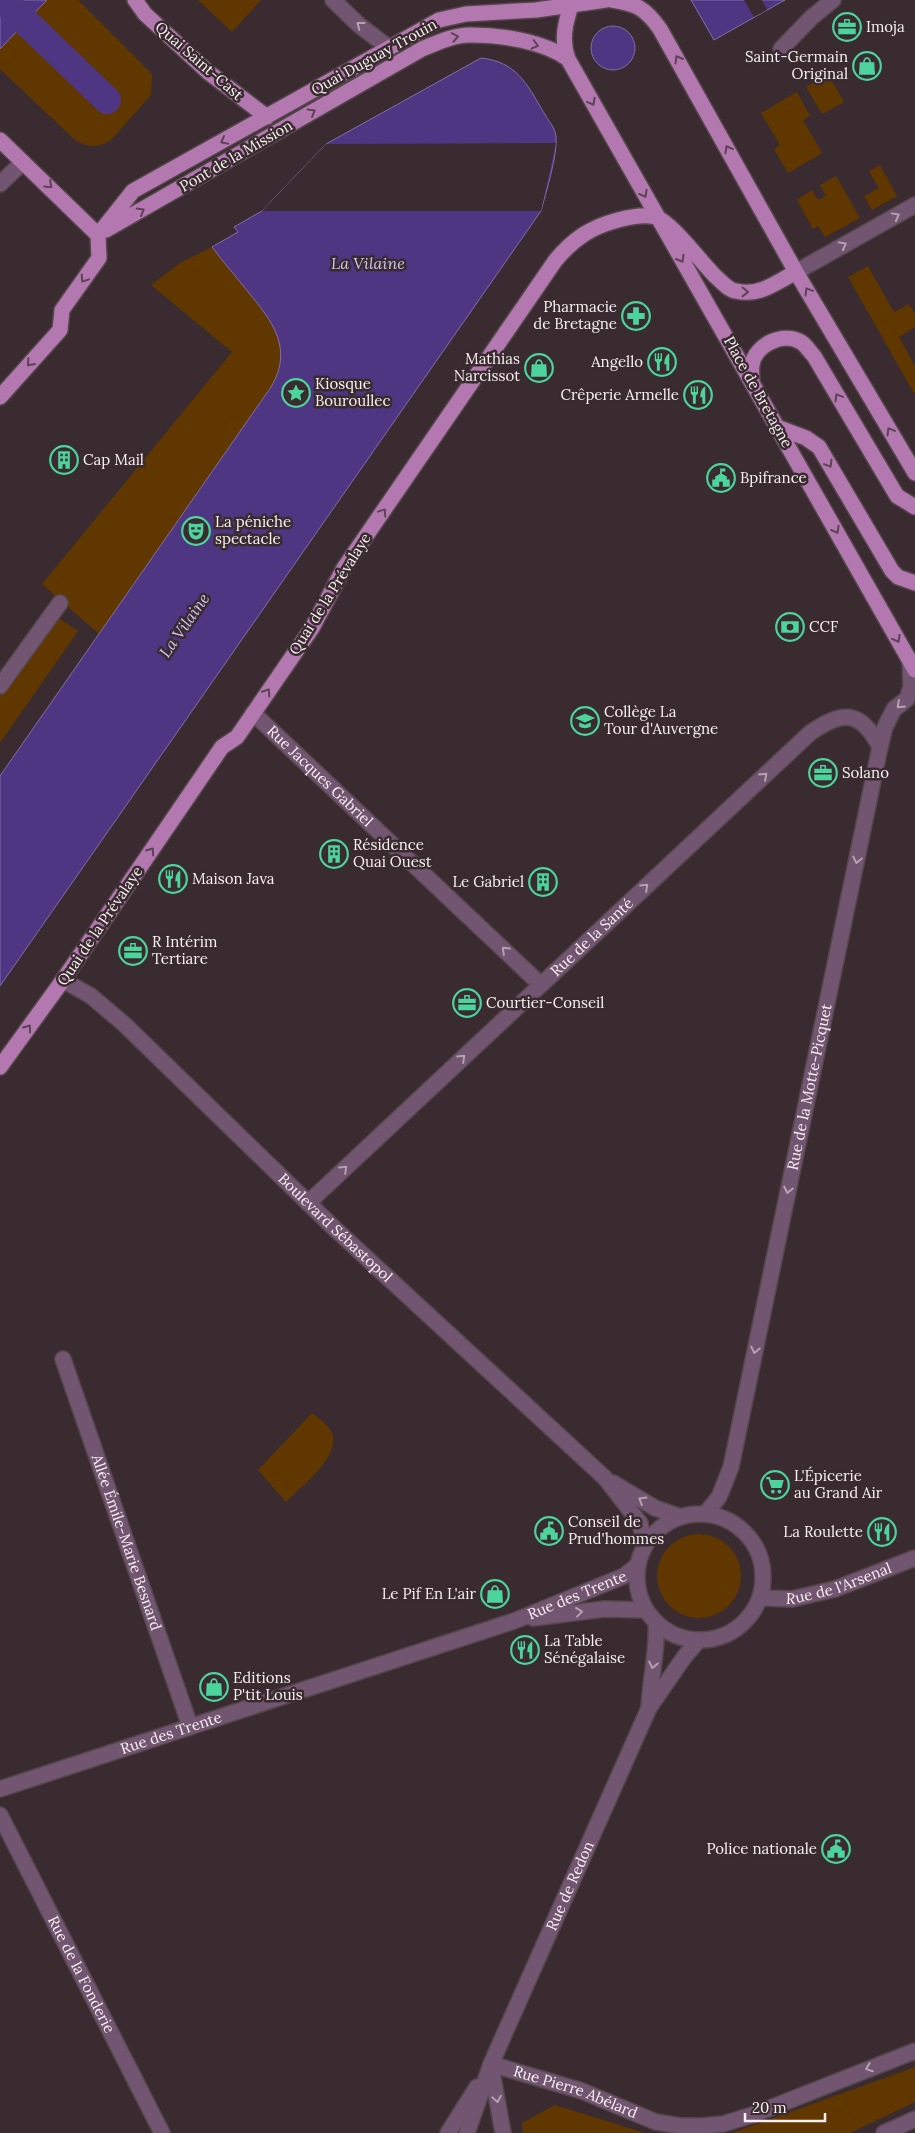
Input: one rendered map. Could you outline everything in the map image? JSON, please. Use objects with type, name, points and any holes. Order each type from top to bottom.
[{"type":"main road","name":"Quai Saint-Cast","points":[[136,0],[145,14],[208,72],[267,117]]},
{"type":"main road","points":[[568,60],[564,49],[564,28],[572,2],[606,0]]},
{"type":"main road","points":[[612,0],[633,4],[652,17],[702,102],[796,272],[915,473]]},
{"type":"main road","name":"Quai Duguay Trouin","points":[[267,117],[439,20],[525,5],[572,2]]},
{"type":"main road","name":"Pont de la Mission","points":[[98,235],[422,49],[444,40],[469,35],[498,37],[554,50],[568,60]]},
{"type":"main road","name":"Place de Bretagne","points":[[568,60],[912,665]]},
{"type":"main road","name":"Pont de la Mission","points":[[98,235],[133,191],[267,117]]},
{"type":"main road","points":[[0,140],[98,235],[98,258],[62,310],[60,330],[0,397]]},
{"type":"main road","points":[[656,217],[670,227],[706,267],[734,291],[748,293],[762,291],[796,272]]},
{"type":"main road","name":"Quai de la Prévalaye","points":[[0,1068],[63,980],[222,747],[237,737],[312,628],[344,568],[560,255],[579,236],[600,225],[625,218],[656,217]]},
{"type":"main road","points":[[752,381],[752,365],[757,352],[771,340],[789,338],[800,342],[814,356],[897,496],[915,507]]},
{"type":"main road","points":[[777,427],[806,438],[819,447],[892,571],[898,577],[915,583]]},
{"type":"street","points":[[333,0],[359,25],[389,48]]},
{"type":"street","points":[[781,49],[812,17],[833,0]]},
{"type":"street","points":[[0,184],[24,162]]},
{"type":"street","points":[[796,272],[915,205]]},
{"type":"street","points":[[0,686],[60,603]]},
{"type":"street","name":"Rue de la Motte-Picquet","points":[[706,1514],[719,1497],[731,1467],[880,747],[894,709],[907,698],[911,687],[912,665]]},
{"type":"street","name":"Rue Jacques Gabriel","points":[[253,713],[540,984]]},
{"type":"street","name":"Rue de la Santé","points":[[308,1202],[540,984],[824,723],[843,716],[854,718],[866,725],[880,747]]},
{"type":"street","name":"Boulevard Sébastopol","points":[[63,980],[91,996],[124,1024],[308,1202],[606,1478],[640,1523],[645,1545]]},
{"type":"street","name":"Allée Émile-Marie Besnard","points":[[63,1359],[190,1726]]},
{"type":"street","name":"Boulevard Sébastopol","points":[[606,1478],[655,1508],[681,1517]]},
{"type":"street","points":[[706,1514],[722,1517],[736,1524],[753,1543],[762,1565],[763,1582],[760,1598],[744,1622],[731,1632],[716,1638],[699,1640],[683,1638],[669,1632],[656,1622],[646,1610],[640,1596],[637,1580],[638,1565],[645,1545],[655,1532],[667,1523],[681,1517],[706,1514]]},
{"type":"street","name":"Rue de l'Arsenal","points":[[760,1598],[792,1600],[834,1589],[915,1558]]},
{"type":"street","name":"Rue des Trente","points":[[0,1789],[514,1621],[624,1576],[638,1565]]},
{"type":"street","name":"Rue des Trente","points":[[514,1621],[604,1609],[646,1610]]},
{"type":"street","name":"Rue de Redon","points":[[649,1708],[650,1680],[658,1644],[656,1622]]},
{"type":"street","name":"Rue de Redon","points":[[491,2064],[649,1708],[676,1668],[699,1640]]},
{"type":"street","name":"Rue de la Fonderie","points":[[0,1815],[162,2133]]},
{"type":"street","name":"Rue Pierre Abélard","points":[[491,2064],[582,2091],[656,2122],[680,2126],[701,2126],[723,2124],[752,2115],[915,2051]]},
{"type":"street","points":[[448,2133],[491,2064]]},
{"type":"street","points":[[467,2133],[491,2064]]},
{"type":"street","points":[[491,2064],[503,2133]]},
{"type":"street","points":[[884,2133],[915,2119]]},
{"type":"shaded area","points":[[47,0],[78,0],[152,74],[151,95],[111,140],[102,144],[89,146],[75,140],[0,69],[0,49]]},
{"type":"shaded area","points":[[198,0],[261,0],[232,32]]},
{"type":"shaded area","points":[[828,74],[844,102],[822,114],[806,87]]},
{"type":"shaded area","points":[[797,92],[810,116],[803,120],[822,153],[788,173],[774,149],[780,145],[761,113]]},
{"type":"shaded area","points":[[880,165],[897,196],[872,210],[864,196],[879,188],[869,171]]},
{"type":"shaded area","points":[[836,176],[860,218],[825,237],[818,226],[813,229],[797,200],[812,190],[818,200],[826,196],[820,185]]},
{"type":"shaded area","points":[[212,247],[272,325],[280,348],[278,373],[271,387],[99,634],[42,584],[232,352],[151,285],[180,263]]},
{"type":"shaded area","points":[[868,266],[894,312],[909,304],[915,314],[915,327],[899,337],[915,366],[915,395],[848,277]]},
{"type":"shaded area","points":[[55,616],[78,631],[0,743],[0,693]]},
{"type":"shaded area","points":[[312,1413],[332,1432],[333,1445],[317,1472],[286,1502],[258,1470]]},
{"type":"shaded area","points":[[691,1534],[707,1534],[723,1541],[734,1552],[741,1568],[738,1592],[729,1606],[723,1611],[707,1618],[691,1618],[675,1611],[664,1600],[657,1584],[657,1568],[664,1552],[675,1541]]},
{"type":"shaded area","points":[[915,2067],[915,2102],[850,2133],[732,2133]]},
{"type":"shaded area","points":[[555,2105],[645,2133],[523,2133],[522,2123]]},
{"type":"water","points":[[0,0],[47,0],[0,49]]},
{"type":"water","points":[[691,0],[785,0],[714,40]]},
{"type":"water","points":[[617,26],[629,32],[634,39],[634,57],[629,64],[622,69],[609,70],[601,67],[594,60],[591,44],[594,36],[601,29]]},
{"type":"water","name":"La Vilaine","points":[[481,58],[504,64],[520,76],[554,130],[556,136],[555,153],[541,211],[0,986],[0,776],[271,387],[278,373],[280,348],[272,325],[212,247],[238,232],[234,227],[262,211],[326,144]]},
{"type":"pier","points":[[744,0],[762,0],[767,10],[754,17]]},
{"type":"pier","points":[[556,143],[541,211],[262,211],[326,144]]},
{"type":"waterway","points":[[3,0],[107,100]]},
{"type":"place","name":"Imoja","points":[[847,27]]},
{"type":"place","name":"Saint-Germain Original","points":[[867,66]]},
{"type":"place","name":"Pharmacie de Bretagne","points":[[636,316]]},
{"type":"place","name":"Angello","points":[[662,362]]},
{"type":"place","name":"Mathias Narcissot","points":[[539,368]]},
{"type":"place","name":"Kiosque Bouroullec","points":[[296,393]]},
{"type":"place","name":"Crêperie Armelle","points":[[698,395]]},
{"type":"place","name":"Cap Mail","points":[[64,460]]},
{"type":"place","name":"Bpifrance","points":[[721,478]]},
{"type":"place","name":"La péniche spectacle","points":[[196,531]]},
{"type":"place","name":"CCF","points":[[790,627]]},
{"type":"place","name":"Collège La Tour d'Auvergne","points":[[585,721]]},
{"type":"place","name":"Solano","points":[[823,773]]},
{"type":"place","name":"Résidence Quai Ouest","points":[[334,854]]},
{"type":"place","name":"Maison Java","points":[[173,879]]},
{"type":"place","name":"Le Gabriel","points":[[543,882]]},
{"type":"place","name":"R Intérim Tertiare","points":[[133,951]]},
{"type":"place","name":"Courtier-Conseil","points":[[467,1003]]},
{"type":"place","name":"L'Épicerie au Grand Air","points":[[775,1485]]},
{"type":"place","name":"Conseil de Prud'hommes","points":[[549,1531]]},
{"type":"place","name":"La Roulette","points":[[882,1532]]},
{"type":"place","name":"Le Pif En L'air","points":[[495,1594]]},
{"type":"place","name":"La Table Sénégalaise","points":[[525,1650]]},
{"type":"place","name":"Editions P'tit Louis","points":[[214,1687]]},
{"type":"place","name":"Police nationale","points":[[836,1849]]}]
